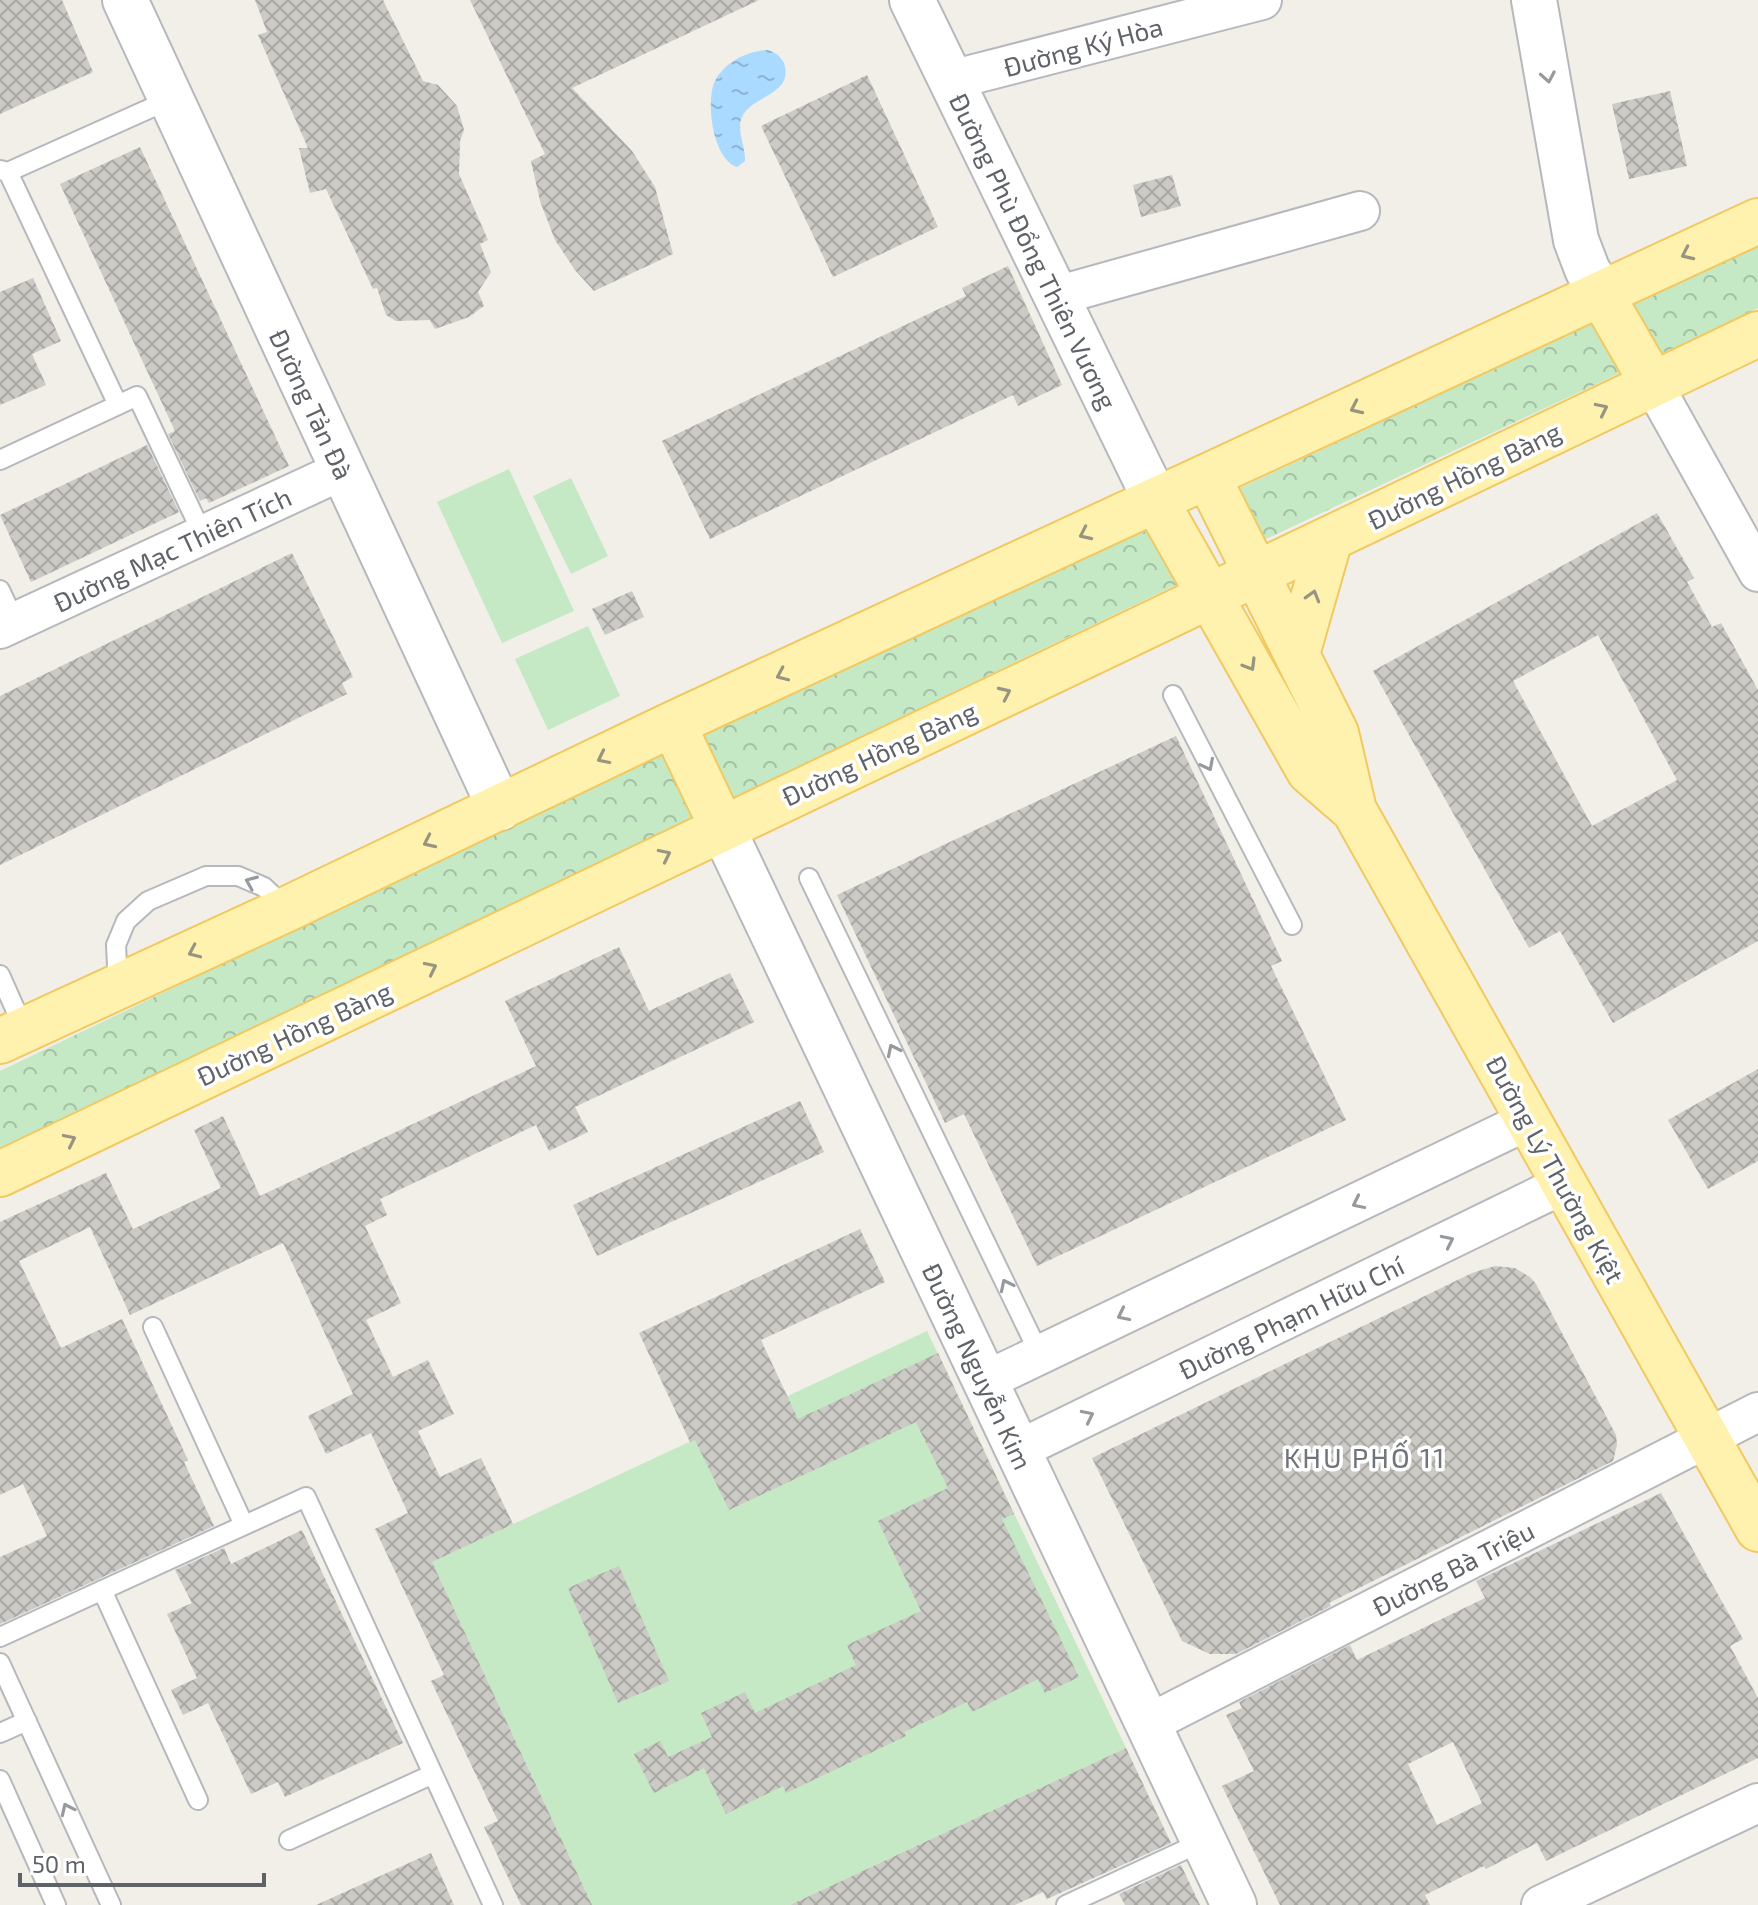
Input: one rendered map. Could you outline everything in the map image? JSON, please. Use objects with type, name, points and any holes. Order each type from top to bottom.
[{"type":"main road","points":[[12,1035],[287,909],[673,724],[1758,221]]},
{"type":"main road","points":[[1601,294],[1653,384]]},
{"type":"main road","name":"Đường Hồng Bàng","points":[[0,1174],[1758,334]]},
{"type":"main road","name":"Đường Lý Thường Kiệt","points":[[1208,477],[1336,733],[1354,810],[1758,1529]]},
{"type":"main road","name":"Đường Lý Thường Kiệt","points":[[1156,501],[1309,771],[1354,810]]},
{"type":"main road","points":[[1297,654],[1330,539]]},
{"type":"main road","points":[[673,724],[722,827]]},
{"type":"street","name":"Đường Tản Đà","points":[[125,0],[500,808]]},
{"type":"street","name":"Đường Phù Đổng Thiên Vương","points":[[912,0],[1156,501]]},
{"type":"street","name":"Đường Ký Hòa","points":[[951,80],[1262,0]]},
{"type":"street","points":[[1534,0],[1576,240],[1601,294]]},
{"type":"street","points":[[1056,296],[1360,211]]},
{"type":"street","points":[[1653,384],[1758,572]]},
{"type":"street","name":"Đường Mạc Thiên Tích","points":[[5,613],[203,535],[343,470]]},
{"type":"street","name":"Đường Nguyễn Kim","points":[[722,827],[1234,1905]]},
{"type":"street","points":[[985,1381],[1529,1120]]},
{"type":"street","name":"Đường Phạm Hữu Chí","points":[[1018,1450],[1564,1184]]},
{"type":"street","name":"Đường Bà Triệu","points":[[1148,1724],[1758,1412]]},
{"type":"street","points":[[1541,1905],[1758,1803]]},
{"type":"lane","points":[[118,405],[4,171],[171,99]]},
{"type":"lane","points":[[0,460],[137,396],[203,535]]},
{"type":"lane","points":[[1173,695],[1292,925]]},
{"type":"lane","points":[[118,986],[116,945],[126,921],[148,901],[206,876],[238,876],[264,887],[287,909]]},
{"type":"lane","points":[[809,878],[1040,1355]]},
{"type":"lane","points":[[0,975],[12,1035]]},
{"type":"lane","points":[[153,1327],[244,1525]]},
{"type":"lane","points":[[0,1637],[306,1497],[493,1905]]},
{"type":"lane","points":[[102,1590],[198,1800]]},
{"type":"lane","points":[[0,1663],[111,1905]]},
{"type":"lane","points":[[0,1733],[27,1721]]},
{"type":"lane","points":[[289,1840],[433,1774]]},
{"type":"lane","points":[[0,1780],[56,1905]]},
{"type":"lane","points":[[1066,1905],[1092,1900],[1204,1841]]},
{"type":"green space","points":[[1758,245],[1758,308],[1264,540],[1240,488]]},
{"type":"green space","points":[[509,469],[574,611],[502,643],[437,502]]},
{"type":"green space","points":[[571,478],[608,556],[571,574],[533,496]]},
{"type":"green space","points":[[1147,521],[1178,584],[0,1150],[0,1071]]},
{"type":"green space","points":[[588,626],[620,696],[548,730],[515,659]]},
{"type":"green space","points":[[927,1331],[1126,1748],[790,1905],[592,1905],[432,1562]]},
{"type":"water","points":[[768,50],[783,61],[785,76],[776,90],[753,104],[742,117],[740,127],[745,161],[737,167],[729,162],[717,142],[711,115],[712,90],[719,74],[731,63],[745,55]]},
{"type":"building","points":[[0,0],[62,0],[93,72],[0,114]]},
{"type":"building","points":[[255,0],[383,0],[423,81],[438,85],[457,106],[464,130],[460,141],[459,174],[488,240],[480,244],[491,272],[478,292],[484,306],[469,317],[435,329],[430,320],[396,321],[386,315],[377,288],[373,289],[326,189],[310,193],[299,148],[308,148],[258,35],[267,32]]},
{"type":"building","points":[[470,0],[759,0],[572,88],[632,151],[655,187],[673,254],[594,291],[575,270],[555,240],[540,201],[531,161],[545,154]]},
{"type":"building","points":[[867,75],[938,227],[833,277],[761,126]]},
{"type":"building","points":[[1670,91],[1687,166],[1629,179],[1612,104]]},
{"type":"building","points":[[140,147],[289,466],[209,503],[206,498],[200,501],[168,434],[175,431],[60,184]]},
{"type":"building","points":[[1172,175],[1181,206],[1141,217],[1133,185]]},
{"type":"building","points":[[1008,266],[1062,385],[1018,406],[1013,395],[710,539],[662,441],[966,296],[962,288]]},
{"type":"building","points":[[33,278],[61,341],[32,354],[46,385],[0,405],[0,292]]},
{"type":"building","points":[[147,445],[179,512],[31,582],[0,515]]},
{"type":"building","points":[[1657,513],[1694,578],[1687,582],[1712,627],[1721,623],[1758,690],[1758,941],[1613,1023],[1560,931],[1529,948],[1373,671]],"holes":[[[1598,635],[1677,780],[1592,826],[1513,681]]]},
{"type":"building","points":[[292,553],[353,677],[342,683],[347,694],[0,865],[0,696]]},
{"type":"building","points":[[632,591],[644,617],[605,635],[592,609]]},
{"type":"building","points":[[1176,736],[1282,961],[1271,966],[1346,1120],[1037,1266],[964,1114],[945,1123],[837,895]]},
{"type":"building","points":[[619,947],[649,1011],[730,973],[754,1022],[575,1107],[588,1132],[549,1151],[536,1125],[380,1199],[387,1215],[365,1226],[401,1303],[366,1320],[393,1377],[428,1360],[454,1414],[418,1431],[440,1477],[481,1458],[513,1524],[432,1562],[592,1905],[521,1905],[484,1827],[498,1821],[431,1681],[444,1675],[375,1529],[408,1513],[371,1433],[326,1454],[308,1416],[353,1394],[283,1243],[130,1315],[90,1227],[19,1261],[61,1348],[122,1319],[188,1460],[184,1462],[214,1526],[0,1624],[0,1557],[47,1536],[23,1484],[0,1495],[0,1222],[106,1173],[133,1229],[221,1188],[194,1130],[223,1116],[260,1196],[536,1066],[505,1001]]},
{"type":"building","points":[[1758,1069],[1758,1161],[1708,1189],[1668,1120]]},
{"type":"building","points":[[800,1101],[824,1152],[597,1256],[573,1205]]},
{"type":"building","points":[[860,1229],[885,1282],[761,1340],[798,1419],[938,1353],[1014,1514],[1002,1519],[1079,1677],[1045,1693],[1038,1679],[972,1712],[967,1702],[904,1732],[906,1736],[786,1793],[783,1786],[726,1814],[704,1768],[654,1793],[634,1754],[660,1741],[668,1757],[712,1737],[701,1713],[745,1692],[755,1713],[856,1665],[847,1645],[921,1611],[878,1521],[948,1488],[916,1422],[729,1510],[695,1440],[690,1442],[639,1333]]},
{"type":"building","points":[[1495,1266],[1515,1268],[1536,1284],[1616,1435],[1613,1461],[1329,1603],[1331,1606],[1236,1654],[1210,1654],[1182,1641],[1092,1458],[1472,1273]]},
{"type":"building","points":[[1661,1493],[1743,1639],[1730,1646],[1758,1698],[1758,1758],[1546,1861],[1537,1843],[1486,1869],[1484,1866],[1425,1895],[1430,1905],[1280,1905],[1222,1786],[1254,1771],[1226,1715],[1242,1708],[1239,1702],[1350,1645],[1357,1660],[1485,1598],[1476,1581]],"holes":[[[1453,1742],[1482,1803],[1437,1825],[1408,1764]]]},
{"type":"building","points":[[302,1530],[403,1743],[285,1797],[278,1782],[251,1794],[208,1703],[183,1715],[171,1690],[197,1678],[167,1614],[192,1603],[175,1570],[224,1548],[231,1564]]},
{"type":"building","points":[[619,1566],[669,1681],[618,1703],[568,1588]]},
{"type":"building","points":[[1126,1748],[1171,1843],[1047,1899],[1043,1892],[1015,1905],[790,1905]]},
{"type":"building","points":[[431,1853],[454,1905],[316,1905]]},
{"type":"building","points":[[1181,1865],[1200,1905],[1125,1905],[1119,1894]]},
{"type":"district","name":"KHU PHỐ 11","points":[[1365,1457]]}]
